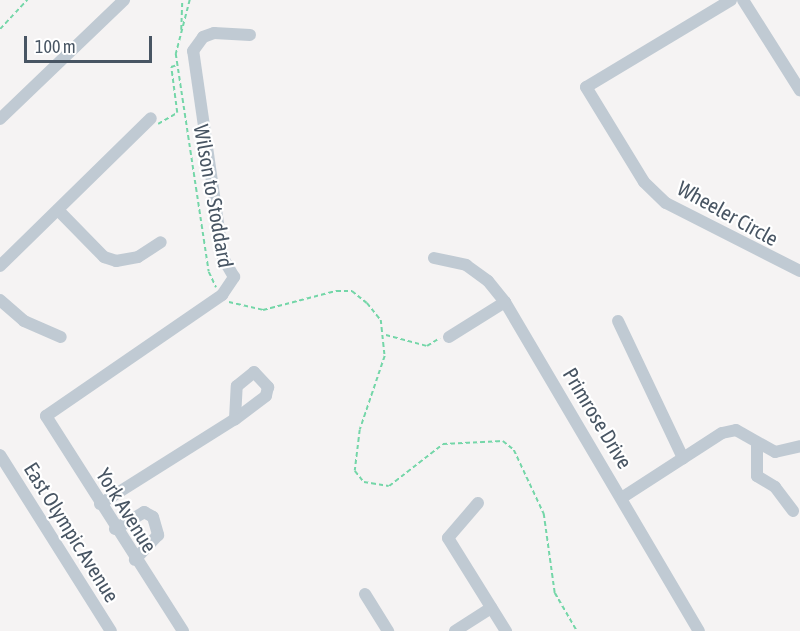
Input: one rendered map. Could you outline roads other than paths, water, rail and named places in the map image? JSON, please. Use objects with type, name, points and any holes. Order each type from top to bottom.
[{"type":"street","points":[[0,119],[124,0]]},
{"type":"street","name":"Wheeler Circle","points":[[731,0],[586,87],[644,182],[666,203],[800,271]]},
{"type":"street","points":[[743,0],[800,90]]},
{"type":"street","name":"York Avenue","points":[[183,631],[115,529],[46,416],[52,408],[222,295],[234,277],[223,258],[193,51],[203,36],[214,33],[250,35]]},
{"type":"street","points":[[0,266],[150,118]]},
{"type":"street","points":[[58,210],[86,242],[116,261],[138,257],[161,242]]},
{"type":"street","name":"Primrose Drive","points":[[434,258],[466,266],[488,280],[505,302],[623,497],[699,631]]},
{"type":"street","points":[[0,300],[24,321],[61,337]]},
{"type":"street","points":[[449,337],[505,302]]},
{"type":"street","points":[[618,321],[683,458]]},
{"type":"street","points":[[100,504],[235,419]]},
{"type":"street","points":[[623,497],[683,458],[736,429],[757,444],[775,452],[800,446]]},
{"type":"street","points":[[757,444],[757,476],[775,487],[793,511]]},
{"type":"street","name":"East Olympic Avenue","points":[[0,455],[111,631]]},
{"type":"street","points":[[478,504],[448,538],[506,631]]},
{"type":"street","points":[[115,529],[144,512],[153,517],[158,535],[135,560]]},
{"type":"street","points":[[365,594],[388,631]]},
{"type":"street","points":[[455,631],[492,608]]}]
